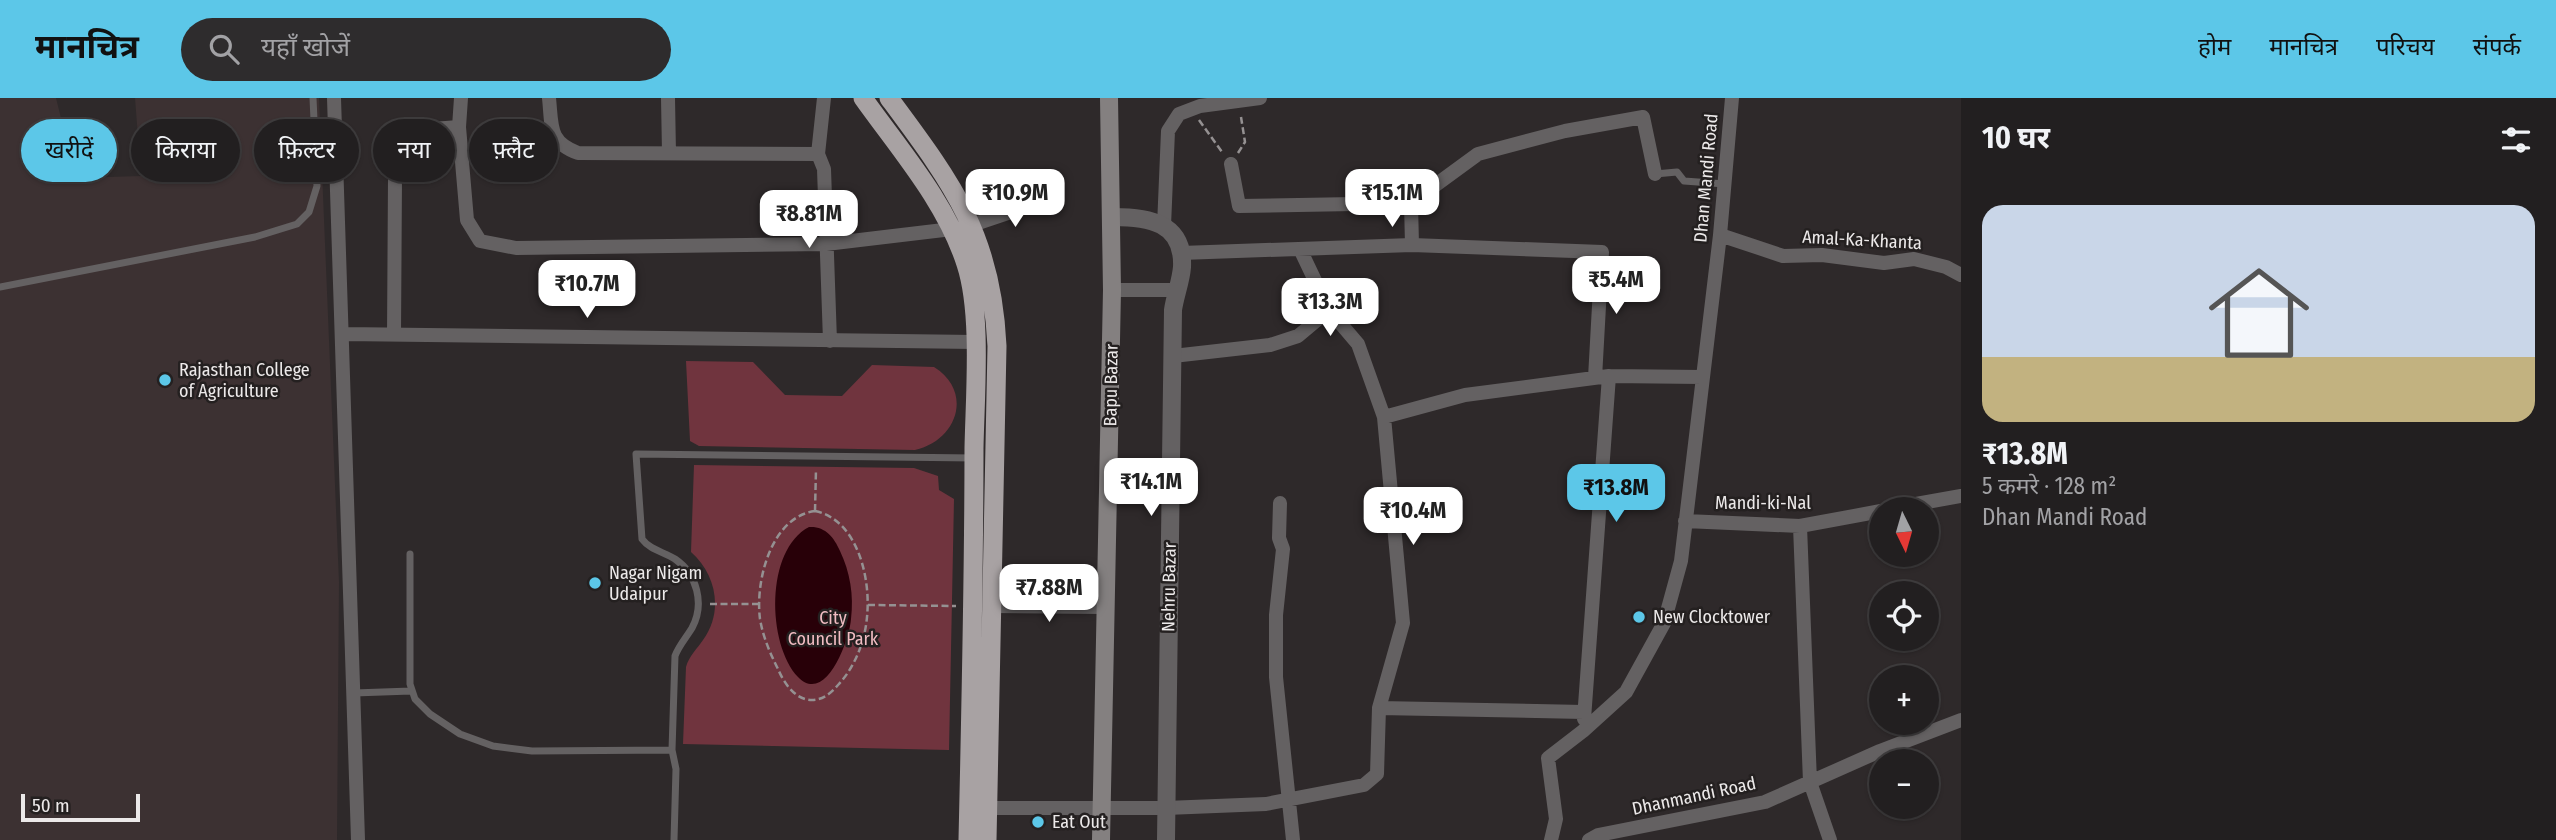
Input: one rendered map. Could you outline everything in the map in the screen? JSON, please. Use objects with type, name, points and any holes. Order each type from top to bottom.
[{"type":"highway","points":[[863,98],[952,229],[970,279],[975,342],[974,457],[983,606],[987,840]]},
{"type":"highway","points":[[889,98],[940,167],[972,225],[992,289],[997,345],[968,840]]},
{"type":"main road","name":"Bapu Bazar","points":[[1101,840],[1113,217],[1109,98]]},
{"type":"street","points":[[334,98],[344,334],[358,840]]},
{"type":"street","points":[[461,98],[459,127],[467,219],[480,241],[516,248],[826,244],[952,229]]},
{"type":"street","points":[[549,98],[552,132],[557,142],[578,152],[818,154]]},
{"type":"street","points":[[668,98],[669,153]]},
{"type":"street","points":[[824,98],[818,154],[824,169],[830,341]]},
{"type":"street","points":[[1164,226],[1168,131],[1180,114],[1200,106],[1260,98]]},
{"type":"street","name":"Dhan Mandi Road","points":[[1551,840],[1556,819],[1548,758],[1626,692],[1664,622],[1681,561],[1726,184],[1732,98]]},
{"type":"street","points":[[1231,164],[1239,206],[1411,203],[1478,154],[1565,131],[1643,117],[1655,174]]},
{"type":"street","points":[[394,335],[395,178],[400,146],[419,130],[459,127]]},
{"type":"street","points":[[972,225],[1047,200]]},
{"type":"street","points":[[1411,203],[1412,245]]},
{"type":"street","points":[[1113,217],[1144,218],[1164,226],[1178,243],[1181,253],[1412,245],[1602,252],[1602,377],[1583,731]]},
{"type":"street","name":"Amal-Ka-Khanta","points":[[1720,235],[1783,256],[1822,255],[1884,263],[1914,259],[1946,267],[1961,275]]},
{"type":"street","points":[[988,808],[1166,808],[1266,804],[1364,785],[1377,774],[1379,708],[1403,622],[1384,417],[1358,344],[1329,310],[1300,249]]},
{"type":"street","name":"Nehru Bazar","points":[[1166,840],[1173,310],[1182,268],[1181,253]]},
{"type":"street","points":[[1112,290],[1177,290]]},
{"type":"street","points":[[1173,356],[1270,345],[1298,336],[1329,310]]},
{"type":"street","points":[[344,334],[975,342]]},
{"type":"street","points":[[1384,417],[1465,395],[1602,377],[1702,377]]},
{"type":"street","points":[[1939,500],[1961,496]]},
{"type":"street","points":[[1280,503],[1279,538],[1283,549],[1276,615],[1276,677],[1293,840]]},
{"type":"street","name":"Mandi-ki-Nal","points":[[1685,521],[1800,526],[1869,512]]},
{"type":"street","points":[[1800,526],[1810,782],[1830,840]]},
{"type":"street","points":[[983,606],[1106,607]]},
{"type":"street","points":[[1379,708],[1584,712]]},
{"type":"street","name":"Dhanmandi Road","points":[[1589,840],[1598,835],[1765,802],[1880,751],[1961,720]]},
{"type":"lane","points":[[0,288],[255,237],[297,224],[309,212],[317,186],[313,98]]},
{"type":"lane","points":[[1655,174],[1677,172],[1684,181],[1726,184]]},
{"type":"lane","points":[[674,840],[676,769],[672,750],[675,656],[679,645],[691,629],[699,603],[693,579],[685,567],[651,548],[642,539],[636,454],[974,457]]},
{"type":"lane","points":[[410,554],[408,666],[411,691],[430,714],[460,734],[493,746],[532,751],[672,750]]},
{"type":"lane","points":[[354,693],[411,691]]},
{"type":"path","points":[[1191,109],[1231,164],[1245,142],[1239,101]]},
{"type":"path","points":[[815,511],[817,456]]},
{"type":"path","points":[[815,511],[836,520],[851,537],[865,575],[868,605],[863,639],[851,667],[832,691],[813,700],[792,691],[781,677],[766,644],[760,620],[760,604],[767,561],[779,535],[794,518],[803,512],[815,511]]},
{"type":"path","points":[[699,603],[760,604]]},
{"type":"path","points":[[868,605],[983,606]]},
{"type":"shaded area","name":"Rajasthan College of Agriculture","points":[[0,98],[56,98],[61,119],[21,119],[21,182],[117,182],[117,177],[131,176],[131,182],[240,182],[240,119],[137,119],[135,98],[319,98],[320,119],[254,119],[254,182],[322,182],[339,582],[337,840],[0,840]]},
{"type":"shaded area","points":[[809,527],[824,530],[838,546],[849,575],[852,610],[850,628],[835,666],[818,683],[808,684],[798,677],[780,643],[775,598],[784,556],[795,539]]},
{"type":"green space","points":[[686,361],[753,362],[785,395],[842,396],[872,365],[934,367],[946,377],[954,389],[957,402],[955,414],[941,437],[930,445],[915,450],[699,446],[690,441]]},
{"type":"green space","name":"City Council Park","points":[[694,465],[914,468],[938,476],[939,490],[954,499],[949,750],[683,744],[686,667],[710,629],[715,605],[711,582],[700,561],[691,552]]},
{"type":"place","name":"Rajasthan College of Agriculture","points":[[165,380]]},
{"type":"place","name":"Nagar Nigam Udaipur","points":[[595,583]]},
{"type":"place","name":"New Clocktower","points":[[1639,617]]},
{"type":"place","name":"Eat Out","points":[[1038,822]]}]
